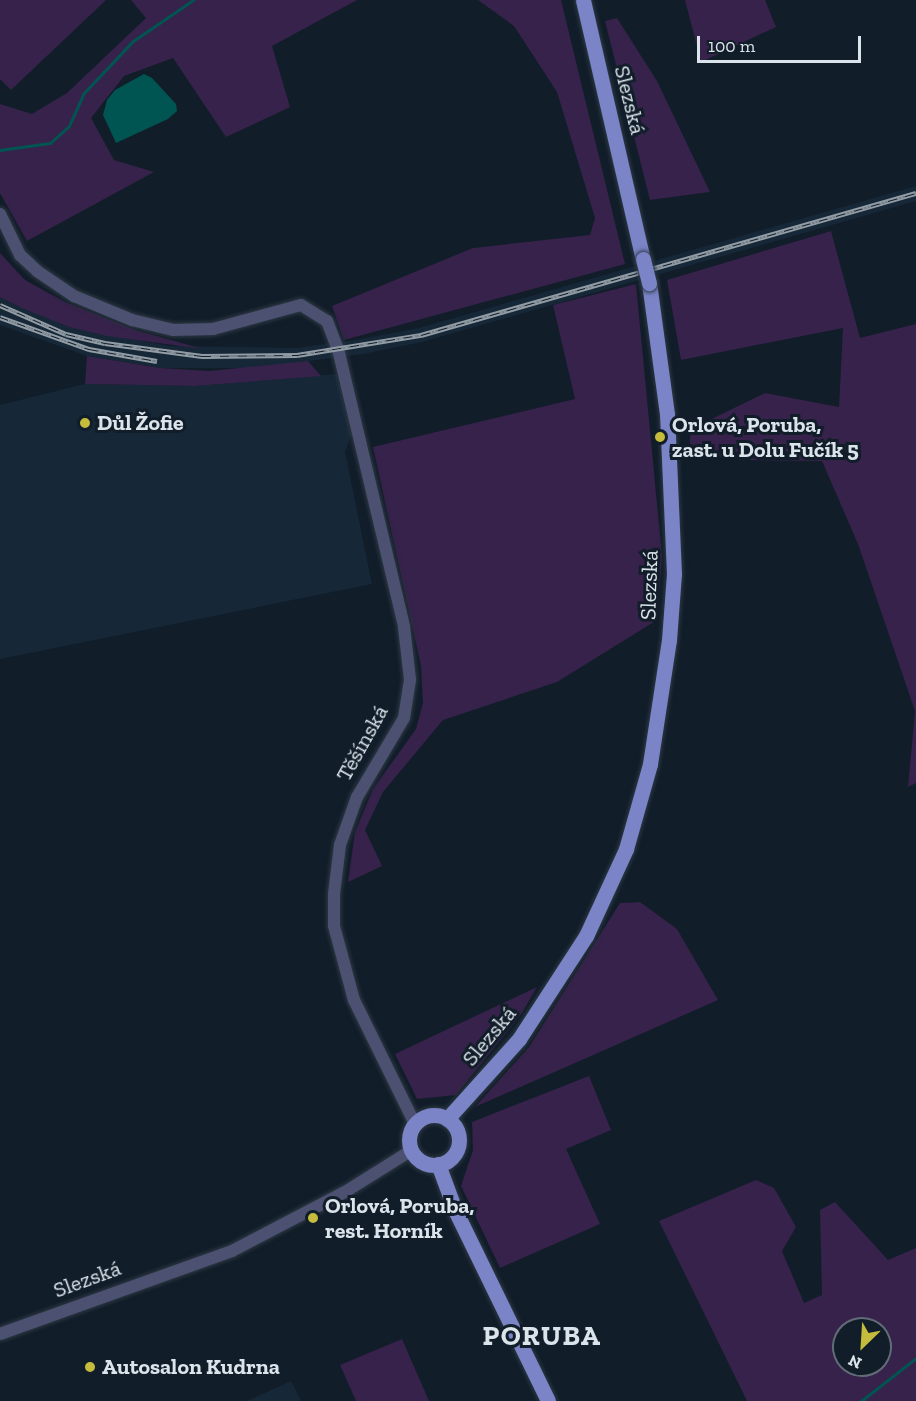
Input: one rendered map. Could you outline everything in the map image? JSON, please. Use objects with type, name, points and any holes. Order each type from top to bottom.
[{"type":"main road","name":"Slezská","points":[[447,1119],[519,1039],[574,956],[626,849],[650,764],[669,640],[674,574],[667,414],[649,283],[583,0]]},
{"type":"main road","points":[[434,1115],[447,1119],[457,1130],[458,1145],[451,1158],[438,1164],[422,1161],[412,1150],[410,1137],[415,1124],[434,1115]]},
{"type":"main road","points":[[438,1164],[455,1210],[548,1401]]},
{"type":"street","name":"Těšínská","points":[[0,214],[20,255],[37,271],[74,296],[132,320],[173,330],[213,329],[290,305],[312,309],[327,321],[338,349],[404,627],[410,680],[404,718],[357,797],[340,845],[334,894],[334,926],[354,1000],[415,1124]]},
{"type":"street","name":"Slezská","points":[[0,1335],[232,1251],[345,1192],[412,1150]]},
{"type":"shaded area","points":[[0,0],[106,0],[11,90],[0,79]]},
{"type":"shaded area","points":[[131,0],[357,0],[272,46],[290,107],[226,137],[173,58],[124,76],[91,118],[114,160],[154,172],[27,241],[0,193],[0,104],[32,114],[67,93],[146,18]]},
{"type":"shaded area","points":[[478,0],[561,0],[625,264],[344,340],[332,306],[473,248],[590,235],[595,218],[557,92],[514,26]]},
{"type":"shaded area","points":[[685,0],[765,0],[776,27],[701,62]]},
{"type":"shaded area","points":[[617,18],[657,81],[710,192],[650,200],[605,21]]},
{"type":"shaded area","points":[[144,74],[152,78],[176,104],[177,111],[168,119],[116,143],[103,115],[107,100],[115,90]]},
{"type":"shaded area","points":[[916,186],[916,201],[422,342],[363,354],[255,368],[160,368],[87,356],[0,325],[0,297],[69,327],[170,346],[297,348],[361,339],[419,328]]},
{"type":"shaded area","points":[[831,231],[860,338],[916,324],[916,783],[908,787],[915,711],[858,544],[822,461],[744,460],[689,452],[691,429],[765,393],[839,407],[843,328],[681,360],[667,280]]},
{"type":"shaded area","points":[[0,253],[25,280],[65,302],[135,330],[203,349],[107,336],[69,327],[22,308],[0,297]]},
{"type":"shaded area","points":[[636,284],[662,556],[657,620],[557,682],[443,720],[383,792],[365,830],[382,866],[348,882],[355,832],[373,789],[416,729],[423,703],[421,666],[373,447],[575,399],[553,305]]},
{"type":"shaded area","points":[[87,356],[160,368],[209,371],[308,361],[321,376],[195,386],[85,384]]},
{"type":"shaded area","points":[[337,374],[352,434],[345,452],[372,584],[0,659],[0,405],[85,384],[195,386]]},
{"type":"shaded area","points":[[640,902],[677,929],[718,1000],[475,1107],[529,1047],[620,903]]},
{"type":"shaded area","points":[[537,987],[522,1013],[456,1095],[417,1099],[395,1054]]},
{"type":"shaded area","points":[[589,1076],[611,1130],[566,1149],[600,1224],[500,1268],[461,1186],[473,1150],[472,1122]]},
{"type":"shaded area","points":[[756,1180],[774,1188],[796,1227],[782,1251],[804,1303],[822,1295],[820,1210],[835,1202],[888,1260],[916,1248],[916,1401],[747,1401],[659,1221]]},
{"type":"shaded area","points":[[402,1339],[429,1401],[356,1401],[340,1365]]},
{"type":"shaded area","points":[[291,1381],[301,1401],[247,1401]]},
{"type":"waterway","points":[[0,150],[50,143],[69,126],[83,94],[133,41],[193,0]]},
{"type":"waterway","points":[[861,1401],[916,1358]]},
{"type":"railway","points":[[0,305],[66,334],[105,343],[202,356],[297,355],[421,335],[916,193]]},
{"type":"railway","points":[[0,317],[89,349],[157,361]]},
{"type":"place","name":"Důl Žofie","points":[[85,423]]},
{"type":"place","name":"Orlová, Poruba, zast. u Dolu Fučík 5","points":[[660,437]]},
{"type":"place","name":"Orlová, Poruba, rest. Horník","points":[[313,1218]]},
{"type":"place","name":"Autosalon Kudrna","points":[[90,1367]]},
{"type":"district","name":"PORUBA","points":[[542,1336]]}]
